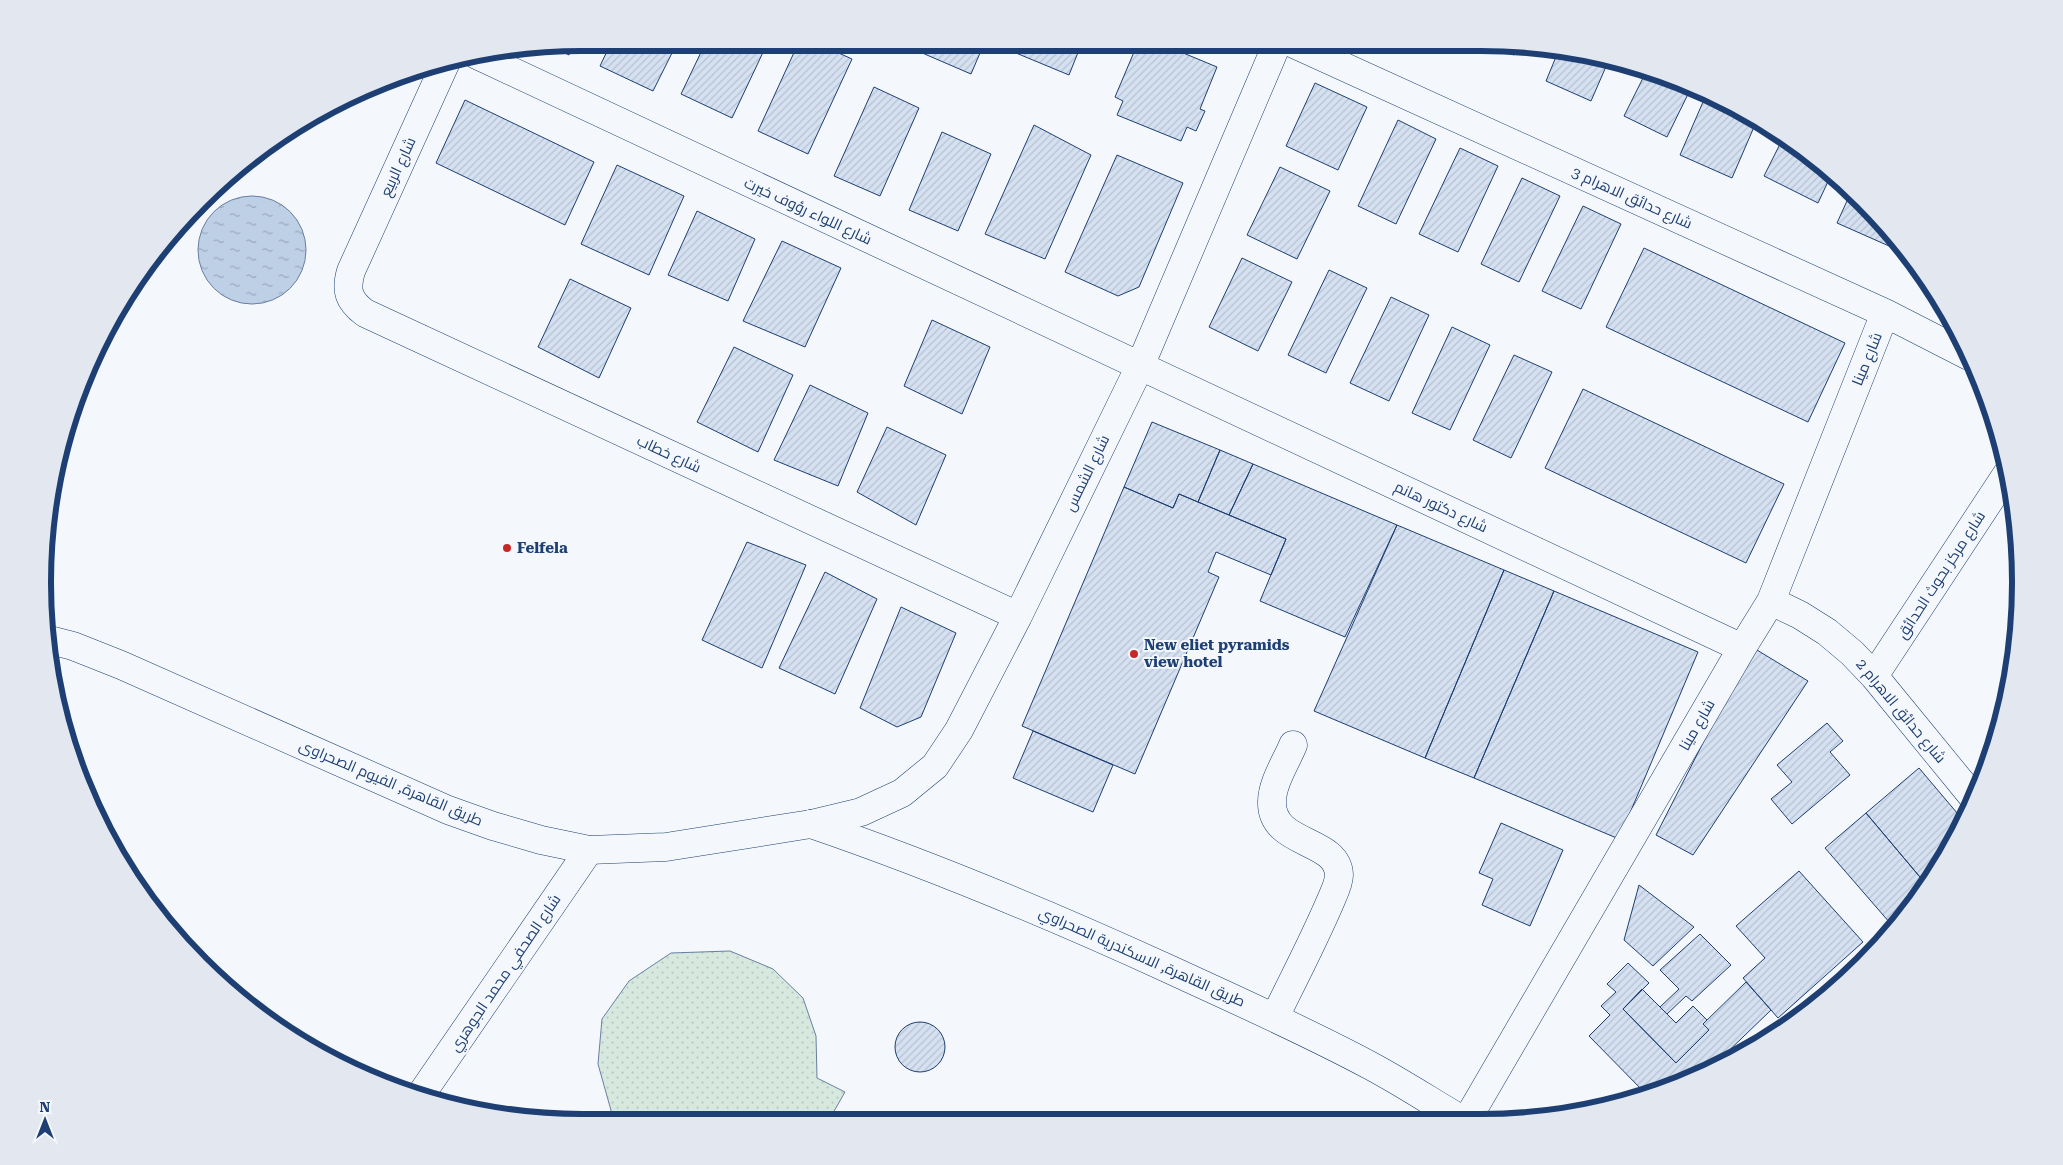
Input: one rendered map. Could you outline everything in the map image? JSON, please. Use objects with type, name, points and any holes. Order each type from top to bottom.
[{"type":"main road","name":"شارع الشمس","points":[[811,824],[862,812],[902,793],[935,766],[959,730],[1018,616],[1140,366],[1274,51]]},
{"type":"main road","name":"شارع حدائق الاهرام 3","points":[[1309,51],[1885,313],[1958,350]]},
{"type":"main road","name":"شارع اللواء رؤوف خيرت","points":[[487,60],[1140,366]]},
{"type":"main road","name":"شارع الربيع","points":[[351,271],[442,70]]},
{"type":"main road","name":"شارع خطاب","points":[[351,271],[348,283],[349,295],[356,306],[365,313],[1018,616]]},
{"type":"main road","name":"شارع مينا","points":[[1470,1114],[1771,601],[1885,313]]},
{"type":"main road","name":"شارع دكتور هانم","points":[[1140,366],[1742,648]]},
{"type":"main road","name":"شارع مركز بحوث الحدائق","points":[[1874,676],[2002,481]]},
{"type":"main road","name":"شارع حدائق الاهرام 2","points":[[1771,601],[1800,615],[1827,632],[1852,653],[1874,676],[1969,792]]},
{"type":"main road","name":"طريق القاهرة, الفيوم الصحراوى","points":[[55,641],[73,646],[121,665],[448,810],[541,840],[589,850],[666,847],[811,824]]},
{"type":"main road","points":[[1275,1017],[1326,911],[1339,877],[1338,866],[1332,858],[1284,830],[1274,813],[1272,803],[1273,792],[1293,745]]},
{"type":"main road","name":"طريق القاهرة, الاسكندرية الصحراوي","points":[[811,824],[898,853],[993,891],[1275,1017],[1372,1066],[1452,1114]]},
{"type":"main road","name":"شارع الصحفي محمد الجوهري","points":[[424,1090],[589,850]]},
{"type":"shaded area","points":[[730,951],[773,969],[803,998],[816,1036],[817,1078],[845,1092],[832,1114],[612,1114],[598,1064],[602,1019],[629,981],[671,953]]},
{"type":"water","points":[[252,196],[273,200],[290,212],[302,229],[306,250],[302,271],[290,288],[273,300],[252,304],[231,300],[214,288],[202,271],[198,250],[202,229],[214,212],[231,200]]},
{"type":"building","points":[[571,51],[569,55],[562,52]]},
{"type":"building","points":[[607,51],[673,51],[653,91],[600,66]]},
{"type":"building","points":[[702,51],[764,51],[732,118],[681,94]]},
{"type":"building","points":[[795,51],[834,51],[852,59],[808,154],[758,131]]},
{"type":"building","points":[[918,51],[981,51],[971,74]]},
{"type":"building","points":[[1017,51],[1079,51],[1069,75],[1016,53]]},
{"type":"building","points":[[1134,51],[1178,51],[1217,67],[1200,109],[1205,111],[1196,131],[1187,127],[1181,141],[1117,115],[1123,101],[1115,97]]},
{"type":"building","points":[[1556,57],[1606,66],[1591,101],[1546,81]]},
{"type":"building","points":[[1644,77],[1688,94],[1667,137],[1624,116]]},
{"type":"building","points":[[1315,83],[1367,107],[1338,170],[1286,146]]},
{"type":"building","points":[[874,87],[919,108],[880,196],[834,176]]},
{"type":"building","points":[[465,100],[594,162],[565,225],[436,163]]},
{"type":"building","points":[[1703,101],[1754,127],[1732,178],[1680,155]]},
{"type":"building","points":[[1398,120],[1436,139],[1396,224],[1358,206]]},
{"type":"building","points":[[1034,125],[1091,155],[1045,259],[985,234]]},
{"type":"building","points":[[942,132],[991,154],[958,231],[909,210]]},
{"type":"building","points":[[1780,144],[1828,181],[1818,203],[1764,176]]},
{"type":"building","points":[[1460,148],[1498,166],[1458,252],[1419,234]]},
{"type":"building","points":[[1117,155],[1183,183],[1139,287],[1118,296],[1065,272]]},
{"type":"building","points":[[617,165],[684,196],[649,275],[581,244]]},
{"type":"building","points":[[1280,167],[1330,191],[1297,259],[1247,235]]},
{"type":"building","points":[[1522,178],[1560,196],[1519,282],[1481,264]]},
{"type":"building","points":[[1848,199],[1890,244],[1889,246],[1837,223]]},
{"type":"building","points":[[1583,206],[1621,224],[1581,309],[1542,291]]},
{"type":"building","points":[[697,211],[755,239],[728,301],[668,275]]},
{"type":"building","points":[[782,241],[841,268],[805,347],[743,321]]},
{"type":"building","points":[[1644,248],[1845,343],[1808,422],[1606,327]]},
{"type":"building","points":[[1242,258],[1292,282],[1258,351],[1209,327]]},
{"type":"building","points":[[1329,270],[1367,288],[1326,373],[1288,355]]},
{"type":"building","points":[[570,279],[631,308],[599,378],[538,347]]},
{"type":"building","points":[[1391,297],[1429,315],[1389,401],[1350,383]]},
{"type":"building","points":[[932,320],[990,347],[962,414],[904,386]]},
{"type":"building","points":[[1452,327],[1490,345],[1450,430],[1412,413]]},
{"type":"building","points":[[734,347],[793,375],[758,452],[697,422]]},
{"type":"building","points":[[1514,355],[1552,372],[1511,458],[1473,440]]},
{"type":"building","points":[[810,385],[868,413],[838,486],[774,460]]},
{"type":"building","points":[[1583,389],[1784,484],[1746,563],[1545,468]]},
{"type":"building","points":[[1152,422],[1220,450],[1198,502],[1179,494],[1173,508],[1124,487]]},
{"type":"building","points":[[887,427],[946,455],[916,525],[857,492]]},
{"type":"building","points":[[1220,450],[1253,464],[1229,515],[1198,502]]},
{"type":"building","points":[[1253,464],[1397,525],[1345,637],[1260,601],[1286,539],[1229,515]]},
{"type":"building","points":[[1124,487],[1173,508],[1179,494],[1286,539],[1271,575],[1216,552],[1208,572],[1219,577],[1135,774],[1022,726]]},
{"type":"building","points":[[1397,525],[1504,570],[1425,758],[1314,711]]},
{"type":"building","points":[[747,542],[806,565],[762,668],[702,640]]},
{"type":"building","points":[[1504,570],[1554,591],[1474,778],[1425,758]]},
{"type":"building","points":[[825,572],[877,599],[835,694],[779,668]]},
{"type":"building","points":[[1554,591],[1698,652],[1619,839],[1474,778]]},
{"type":"building","points":[[901,607],[956,633],[921,717],[897,727],[860,708]]},
{"type":"building","points":[[1752,647],[1808,681],[1693,855],[1656,835]]},
{"type":"building","points":[[1827,723],[1843,741],[1830,752],[1850,775],[1792,824],[1771,799],[1792,782],[1777,765]]},
{"type":"building","points":[[1033,731],[1113,765],[1093,812],[1013,778]]},
{"type":"building","points":[[1919,768],[1958,814],[1941,848],[1921,879],[1866,813]]},
{"type":"building","points":[[1866,813],[1921,879],[1889,922],[1825,848]]},
{"type":"building","points":[[1501,823],[1563,850],[1530,926],[1482,905],[1493,879],[1479,873]]},
{"type":"building","points":[[1799,871],[1863,942],[1778,1018],[1743,978],[1765,958],[1736,926]]},
{"type":"building","points":[[1639,885],[1694,927],[1653,966],[1624,940]]},
{"type":"building","points":[[1700,934],[1731,965],[1692,1001],[1686,996],[1667,1014],[1660,1007],[1679,989],[1660,970]]},
{"type":"building","points":[[1628,963],[1649,983],[1623,1009],[1676,1063],[1709,1030],[1703,1024],[1746,982],[1771,1010],[1726,1053],[1684,1073],[1641,1089],[1589,1036],[1610,1015],[1601,1006],[1616,992],[1607,984]]},
{"type":"building","points":[[1642,989],[1676,1023],[1693,1006],[1707,1020],[1703,1024],[1709,1030],[1676,1063],[1623,1009]]},
{"type":"building","points":[[915,1022],[925,1022],[938,1029],[945,1042],[945,1052],[938,1065],[925,1072],[915,1072],[906,1068],[899,1061],[895,1052],[895,1042],[899,1033],[906,1026]]},
{"type":"place","name":"Felfela","points":[[507,548]]},
{"type":"place","name":"New eliet pyramids view hotel","points":[[1134,654]]}]
